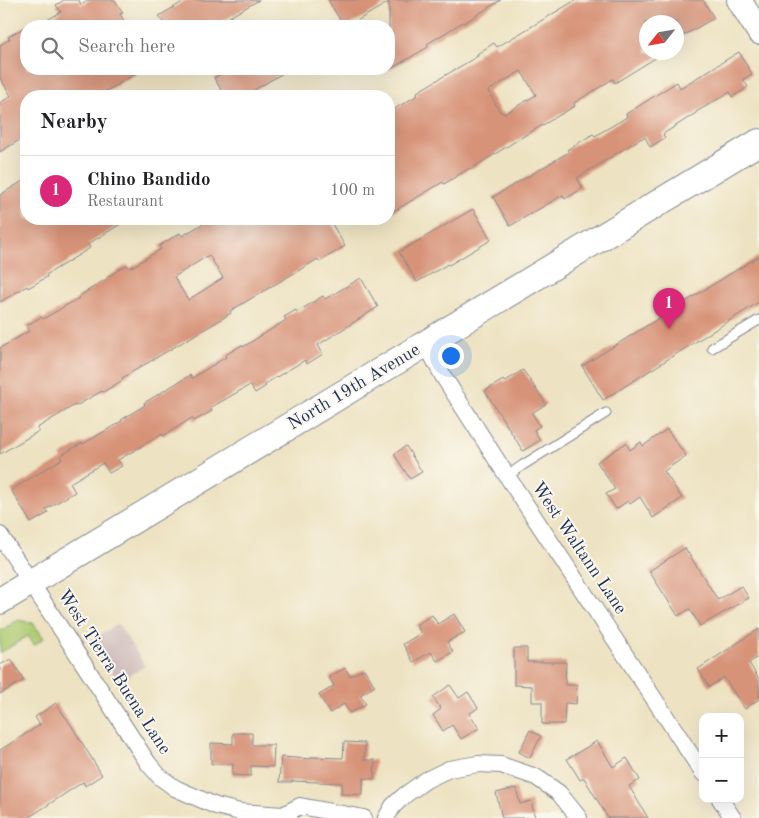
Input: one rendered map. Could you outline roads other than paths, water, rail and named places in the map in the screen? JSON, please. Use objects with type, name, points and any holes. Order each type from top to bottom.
[{"type":"main road","points":[[739,0],[759,32]]},
{"type":"main road","name":"North 19th Avenue","points":[[0,601],[759,142]]},
{"type":"street","name":"West Waltann Lane","points":[[426,344],[443,376],[507,476],[699,766]]},
{"type":"street","name":"West Tierra Buena Lane","points":[[0,535],[148,763],[160,776],[175,788],[216,806],[240,812],[286,816]]},
{"type":"street","points":[[386,818],[393,806],[426,780],[449,769],[478,764],[501,766],[536,777],[559,793],[579,818]]},
{"type":"street","points":[[723,803],[732,818]]},
{"type":"street","points":[[286,816],[300,806],[364,818]]},
{"type":"lane","points":[[712,348],[759,320]]},
{"type":"lane","points":[[507,476],[606,413]]},
{"type":"place","name":"Chino Bandido","points":[[669,329]]}]
